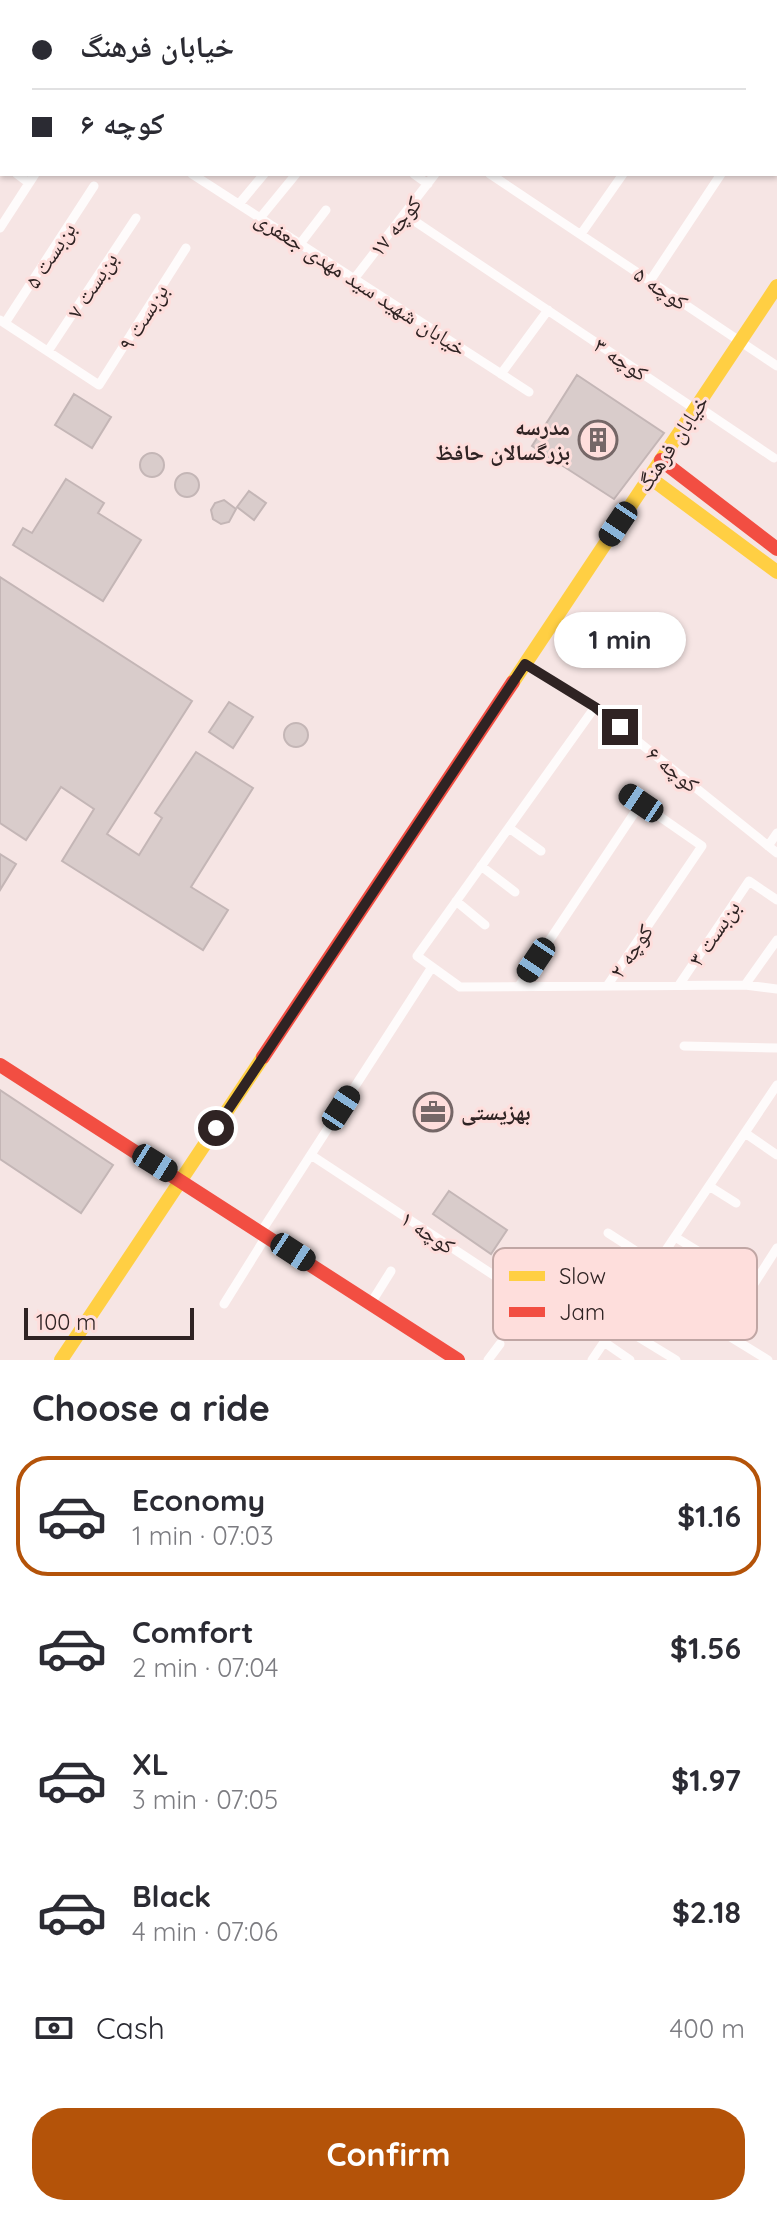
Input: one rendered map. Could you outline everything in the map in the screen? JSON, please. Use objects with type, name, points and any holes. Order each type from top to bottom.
[{"type":"street","name":"خیابان شهید سید مهدی جعفری","points":[[195,176],[529,392]]},
{"type":"street","points":[[239,204],[262,176]]},
{"type":"street","points":[[260,218],[294,176]]},
{"type":"street","points":[[417,176],[428,184]]},
{"type":"street","name":"کوچه ۱۷","points":[[354,279],[434,176]]},
{"type":"street","points":[[493,176],[581,234],[622,176]]},
{"type":"street","points":[[650,281],[720,176]]},
{"type":"street","points":[[0,228],[32,179]]},
{"type":"street","name":"بن‌بست ۵","points":[[3,322],[94,186]]},
{"type":"street","points":[[300,244],[326,210]]},
{"type":"street","points":[[404,214],[548,310],[501,374]]},
{"type":"street","name":"بن‌بست ۷","points":[[48,351],[136,218]]},
{"type":"street","name":"کوچه ۵","points":[[581,234],[777,366]]},
{"type":"street","name":"بن‌بست ۹","points":[[48,351],[99,385],[186,248]]},
{"type":"street","name":"خیابان فرهنگ","points":[[61,1360],[776,289]]},
{"type":"street","name":"کوچه ۳","points":[[548,310],[774,458]]},
{"type":"street","points":[[3,322],[48,351]]},
{"type":"street","points":[[661,460],[777,549]]},
{"type":"street","points":[[649,477],[777,572]]},
{"type":"street","points":[[682,501],[693,485]]},
{"type":"street","name":"کوچه ۶","points":[[525,664],[595,707],[773,849]]},
{"type":"street","points":[[224,1304],[311,1155],[432,967],[417,956],[595,707]]},
{"type":"street","points":[[519,986],[641,803],[626,793]]},
{"type":"street","name":"کوچه ۲","points":[[432,967],[460,987],[607,986],[702,846],[641,803]]},
{"type":"street","points":[[509,828],[541,851]]},
{"type":"street","points":[[773,849],[777,833]]},
{"type":"street","points":[[481,866],[515,892]]},
{"type":"street","name":"بن‌بست ۳","points":[[679,985],[749,881],[777,900]]},
{"type":"street","points":[[456,901],[485,925]]},
{"type":"street","points":[[745,985],[777,940]]},
{"type":"street","points":[[607,986],[745,985],[777,989]]},
{"type":"street","points":[[684,1046],[777,1048]]},
{"type":"street","points":[[0,1065],[455,1359]]},
{"type":"street","points":[[667,1248],[777,1085]]},
{"type":"street","points":[[745,1133],[777,1155]]},
{"type":"street","name":"کوچه ۱","points":[[311,1155],[493,1275]]},
{"type":"street","points":[[709,1186],[736,1203]]},
{"type":"street","points":[[608,1233],[631,1248]]},
{"type":"street","points":[[675,1237],[693,1248]]},
{"type":"street","points":[[757,1279],[777,1248]]},
{"type":"street","points":[[371,1303],[391,1271]]},
{"type":"street","points":[[643,1340],[676,1360]]},
{"type":"street","points":[[736,1340],[768,1360]]},
{"type":"street","points":[[592,1360],[604,1342],[630,1360]]},
{"type":"street","points":[[488,1360],[500,1344]]},
{"type":"building","name":"مدرسه بزرگسالان حافظ","points":[[577,375],[664,433],[614,499],[532,446]]},
{"type":"building","points":[[74,394],[111,417],[92,448],[55,425]]},
{"type":"building","points":[[152,453],[160,457],[164,465],[160,473],[152,477],[144,473],[140,465],[144,457]]},
{"type":"building","points":[[187,473],[195,477],[199,485],[195,493],[187,497],[179,493],[175,485],[179,477]]},
{"type":"building","points":[[66,479],[104,503],[98,513],[141,540],[103,601],[13,545],[23,528],[32,533]]},
{"type":"building","points":[[249,491],[266,503],[254,520],[237,507]]},
{"type":"building","points":[[224,500],[236,509],[229,522],[221,524],[213,519],[211,510],[215,503]]},
{"type":"building","points":[[0,577],[192,701],[107,834],[139,855],[162,818],[155,813],[196,752],[253,788],[191,887],[228,910],[203,950],[62,861],[94,809],[61,787],[26,840],[0,823]]},
{"type":"building","points":[[229,702],[253,717],[233,748],[209,732]]},
{"type":"building","points":[[296,723],[304,727],[308,735],[304,743],[296,747],[288,743],[284,735],[288,727]]},
{"type":"building","points":[[0,854],[16,864],[0,890]]},
{"type":"building","points":[[0,1090],[113,1165],[81,1213],[0,1159]]},
{"type":"building","points":[[449,1191],[507,1230],[491,1254],[433,1214]]},
{"type":"traffic: slow","points":[[513,682],[777,286]]},
{"type":"traffic: slow","points":[[649,477],[777,572]]},
{"type":"traffic: slow","points":[[61,1360],[263,1057]]},
{"type":"traffic: jam","points":[[661,460],[777,549]]},
{"type":"traffic: jam","points":[[263,1057],[513,682]]},
{"type":"traffic: jam","points":[[0,1065],[458,1360]]},
{"type":"place","name":"مدرسه بزرگسالان حافظ","points":[[598,440]]},
{"type":"place","name":"بهزیستی","points":[[433,1112]]},
{"type":"route","points":[[216,1128],[525,664],[595,707],[620,727]]}]
